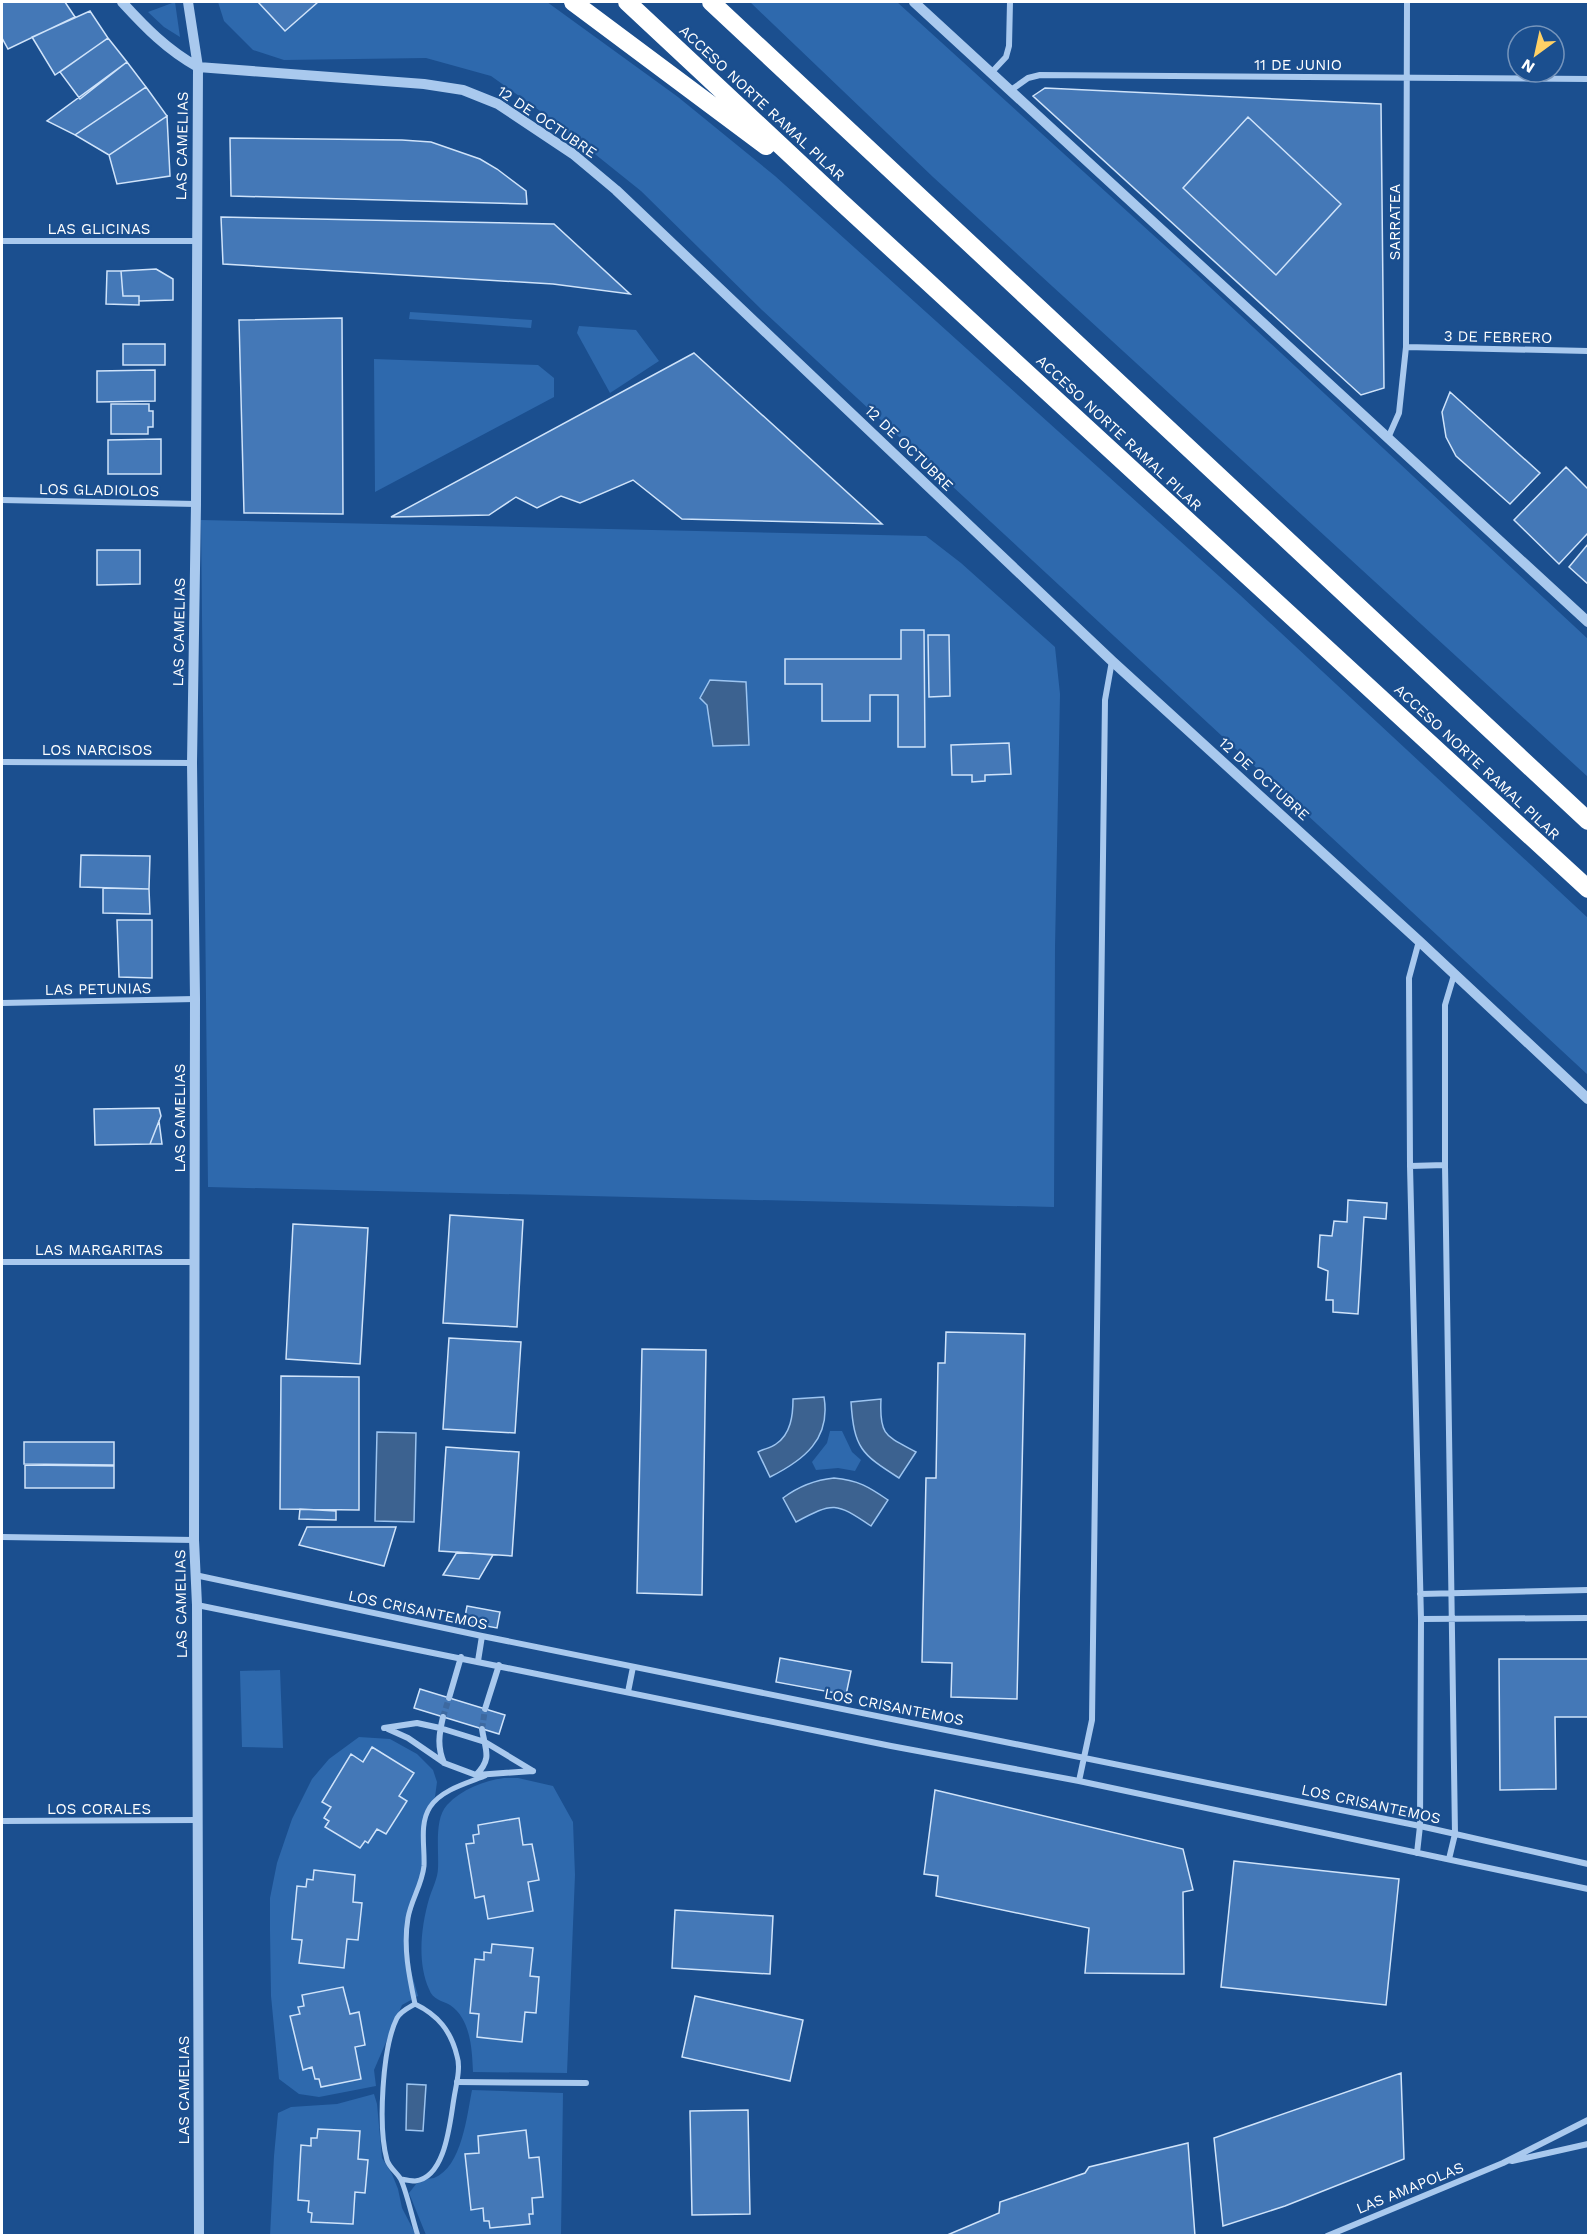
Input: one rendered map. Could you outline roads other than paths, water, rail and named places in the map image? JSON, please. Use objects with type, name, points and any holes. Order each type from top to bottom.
[{"type":"highway","points":[[573,2],[840,201]]},
{"type":"highway","name":"ACCESO NORTE RAMAL PILAR","points":[[627,2],[1588,889]]},
{"type":"highway","points":[[711,2],[1588,820]]},
{"type":"highway","points":[[729,2],[799,85]]},
{"type":"street","name":"12 DE OCTUBRE","points":[[122,2],[177,56],[198,67],[424,84],[463,90],[498,104],[573,154],[616,190],[1112,661],[1419,941],[1588,1099]]},
{"type":"street","name":"LAS CAMELIAS","points":[[188,2],[198,67],[192,763],[196,1262],[194,1540],[197,1605],[200,2235]]},
{"type":"street","points":[[914,2],[1588,622]]},
{"type":"street","points":[[992,72],[1006,57],[1009,46],[1010,2]]},
{"type":"street","name":"SARRATEA","points":[[1388,439],[1399,413],[1406,347],[1407,2]]},
{"type":"street","name":"11 DE JUNIO","points":[[1011,90],[1028,78],[1040,75],[1588,80]]},
{"type":"street","name":"LAS GLICINAS","points":[[2,241],[196,241]]},
{"type":"street","name":"3 DE FEBRERO","points":[[1406,347],[1588,351]]},
{"type":"street","name":"LOS GLADIOLOS","points":[[2,500],[196,504]]},
{"type":"street","points":[[1079,1781],[1092,1720],[1105,700],[1112,661]]},
{"type":"street","name":"LOS NARCISOS","points":[[2,762],[192,763]]},
{"type":"street","points":[[1417,1853],[1420,1826],[1421,1619],[1410,1166],[1409,978],[1419,941]]},
{"type":"street","points":[[1449,1859],[1455,1834],[1445,1165],[1445,1005],[1454,975]]},
{"type":"street","name":"LAS PETUNIAS","points":[[2,1003],[195,999]]},
{"type":"street","points":[[1410,1166],[1445,1165]]},
{"type":"street","name":"LAS MARGARITAS","points":[[2,1262],[196,1262]]},
{"type":"street","points":[[2,1537],[194,1540]]},
{"type":"street","name":"LOS CRISANTEMOS","points":[[195,1575],[482,1636],[1420,1826],[1588,1864]]},
{"type":"street","points":[[1420,1594],[1588,1590]]},
{"type":"street","points":[[197,1605],[891,1746],[1079,1781],[1588,1889]]},
{"type":"street","points":[[1421,1619],[1588,1618]]},
{"type":"street","points":[[478,1661],[482,1636]]},
{"type":"street","points":[[449,1698],[461,1658]]},
{"type":"street","points":[[485,1709],[500,1665]]},
{"type":"street","points":[[628,1692],[633,1666]]},
{"type":"street","points":[[444,1717],[440,1728],[439,1751],[444,1763]]},
{"type":"street","points":[[417,1723],[485,1742],[533,1771],[476,1775],[444,1763],[399,1733],[384,1728],[417,1723]]},
{"type":"street","points":[[476,1775],[486,1762],[488,1754],[482,1729]]},
{"type":"street","points":[[415,2004],[408,1973],[406,1940],[408,1916],[419,1889],[424,1865],[423,1837],[429,1808],[438,1798],[455,1788],[486,1775]]},
{"type":"street","name":"LOS CORALES","points":[[2,1821],[198,1821]]},
{"type":"street","points":[[401,2179],[417,2181],[434,2170],[444,2151],[451,2125],[457,2082],[458,2058],[443,2024],[429,2011],[415,2004]]},
{"type":"street","points":[[415,2004],[404,2010],[398,2018],[387,2055],[382,2088],[382,2129],[387,2162],[401,2179],[418,2235]]},
{"type":"street","points":[[457,2082],[586,2083]]},
{"type":"street","name":"LAS AMAPOLAS","points":[[1327,2235],[1503,2163],[1588,2120]]},
{"type":"street","name":"LAS AMAPOLAS","points":[[1503,2163],[1588,2144]]},
{"type":"tunnel","points":[[443,1717],[449,1698]]},
{"type":"tunnel","points":[[482,1729],[485,1709]]}]
